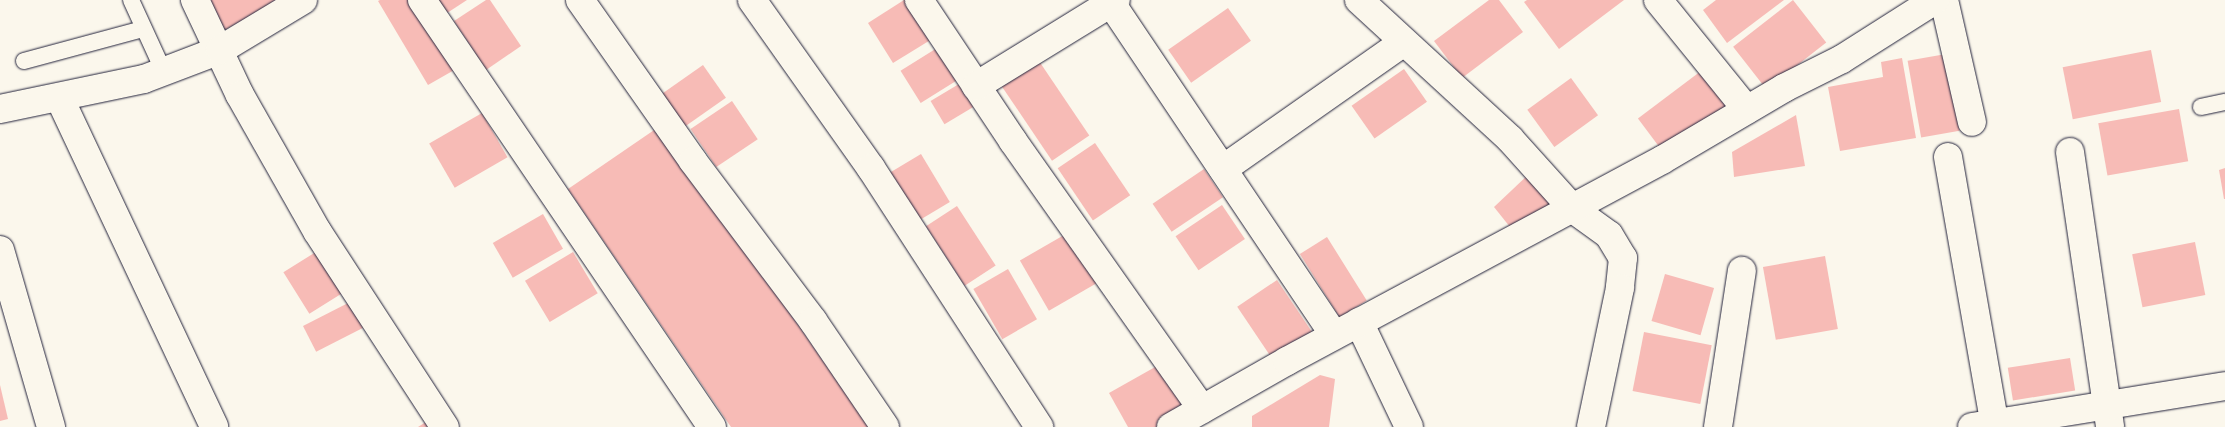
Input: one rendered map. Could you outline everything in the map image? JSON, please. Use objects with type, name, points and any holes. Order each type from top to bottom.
[{"type":"street","points":[[195,0],[240,95],[317,231],[445,427]]},
{"type":"street","points":[[0,109],[60,99],[164,72],[220,50],[303,0]]},
{"type":"street","points":[[422,0],[712,427]]},
{"type":"street","points":[[580,0],[693,161],[813,321],[885,427]]},
{"type":"street","points":[[752,0],[871,168],[1039,427]]},
{"type":"street","points":[[918,0],[1202,409]]},
{"type":"street","points":[[1359,0],[1510,139],[1573,209],[1609,235],[1623,258],[1620,288],[1591,427]]},
{"type":"street","points":[[1658,0],[1747,110]]},
{"type":"street","points":[[1171,427],[1334,335],[1573,209],[1747,110],[1842,60],[1935,0]]},
{"type":"street","points":[[1944,0],[1972,122]]},
{"type":"street","points":[[976,86],[1114,2],[1222,169],[1334,335]]},
{"type":"street","points":[[1222,169],[1404,42]]},
{"type":"street","points":[[60,99],[214,427]]},
{"type":"street","points":[[2070,152],[2108,416]]},
{"type":"street","points":[[1948,158],[1987,426],[2108,416],[2225,386]]},
{"type":"street","points":[[0,250],[50,427]]},
{"type":"street","points":[[1718,427],[1742,271]]},
{"type":"street","points":[[1359,322],[1409,427]]},
{"type":"lane","points":[[131,0],[164,72]]},
{"type":"lane","points":[[24,61],[143,29]]},
{"type":"lane","points":[[2201,107],[2225,102]]},
{"type":"building","points":[[206,0],[280,0],[223,31]]},
{"type":"building","points":[[415,0],[456,69],[428,85],[378,1]]},
{"type":"building","points":[[435,0],[467,0],[444,15]]},
{"type":"building","points":[[486,0],[490,0],[521,46],[486,70],[454,21]]},
{"type":"building","points":[[904,0],[914,0],[937,36],[893,63],[868,23]]},
{"type":"building","points":[[1489,0],[1499,0],[1523,32],[1462,78],[1434,41]]},
{"type":"building","points":[[1527,0],[1624,0],[1559,49],[1524,2]]},
{"type":"building","points":[[1716,0],[1784,0],[1727,43],[1703,10]]},
{"type":"building","points":[[1793,0],[1826,43],[1766,89],[1733,47]]},
{"type":"building","points":[[1228,8],[1251,41],[1191,83],[1168,50]]},
{"type":"building","points":[[937,48],[957,80],[921,103],[901,71]]},
{"type":"building","points":[[2151,50],[2161,102],[2073,119],[2063,67]]},
{"type":"building","points":[[1946,54],[1960,131],[1921,138],[1908,61]]},
{"type":"building","points":[[1902,58],[1916,138],[1840,151],[1828,87],[1883,77],[1881,62]]},
{"type":"building","points":[[1039,61],[1089,136],[1052,161],[1002,86]]},
{"type":"building","points":[[703,65],[726,98],[685,126],[662,94]]},
{"type":"building","points":[[1404,69],[1427,102],[1375,138],[1352,106]]},
{"type":"building","points":[[1701,71],[1727,105],[1664,153],[1638,119]]},
{"type":"building","points":[[1571,78],[1598,115],[1554,147],[1527,110]]},
{"type":"building","points":[[964,81],[978,104],[944,124],[931,101]]},
{"type":"building","points":[[732,101],[758,139],[716,167],[691,129]]},
{"type":"building","points":[[2179,109],[2188,161],[2107,175],[2098,123]]},
{"type":"building","points":[[482,113],[508,157],[455,188],[429,144]]},
{"type":"building","points":[[1796,115],[1805,166],[1734,177],[1732,152]]},
{"type":"building","points":[[660,126],[869,427],[731,427],[568,189]]},
{"type":"building","points":[[1095,143],[1130,195],[1093,220],[1058,168]]},
{"type":"building","points":[[921,154],[950,202],[917,222],[888,174]]},
{"type":"building","points":[[2225,168],[2225,199],[2224,199],[2219,170]]},
{"type":"building","points":[[1204,169],[1223,197],[1172,232],[1153,204]]},
{"type":"building","points":[[1532,171],[1561,205],[1514,232],[1494,207]]},
{"type":"building","points":[[1222,205],[1245,239],[1199,270],[1176,236]]},
{"type":"building","points":[[957,206],[996,266],[965,286],[926,226]]},
{"type":"building","points":[[543,214],[563,249],[513,278],[493,243]]},
{"type":"building","points":[[1071,231],[1100,281],[1049,311],[1020,261]]},
{"type":"building","points":[[1327,237],[1367,301],[1340,318],[1300,254]]},
{"type":"building","points":[[2195,242],[2205,295],[2142,307],[2132,254]]},
{"type":"building","points":[[319,250],[345,292],[309,314],[283,272]]},
{"type":"building","points":[[573,252],[598,293],[550,322],[525,281]]},
{"type":"building","points":[[1825,256],[1838,329],[1776,340],[1763,267]]},
{"type":"building","points":[[1008,269],[1037,319],[1002,339],[973,289]]},
{"type":"building","points":[[1665,274],[1714,288],[1701,335],[1651,321]]},
{"type":"building","points":[[1277,280],[1314,335],[1274,362],[1237,307]]},
{"type":"building","points":[[352,301],[365,327],[316,352],[303,326]]},
{"type":"building","points":[[1644,332],[1712,345],[1700,404],[1633,391]]},
{"type":"building","points":[[2070,358],[2075,391],[2013,400],[2008,368]]},
{"type":"building","points":[[1164,362],[1190,408],[1156,427],[1128,427],[1109,393]]},
{"type":"building","points":[[1320,375],[1335,379],[1329,427],[1252,427],[1252,416]]},
{"type":"building","points":[[0,385],[8,419],[0,421]]},
{"type":"building","points":[[429,420],[434,427],[418,427]]}]
